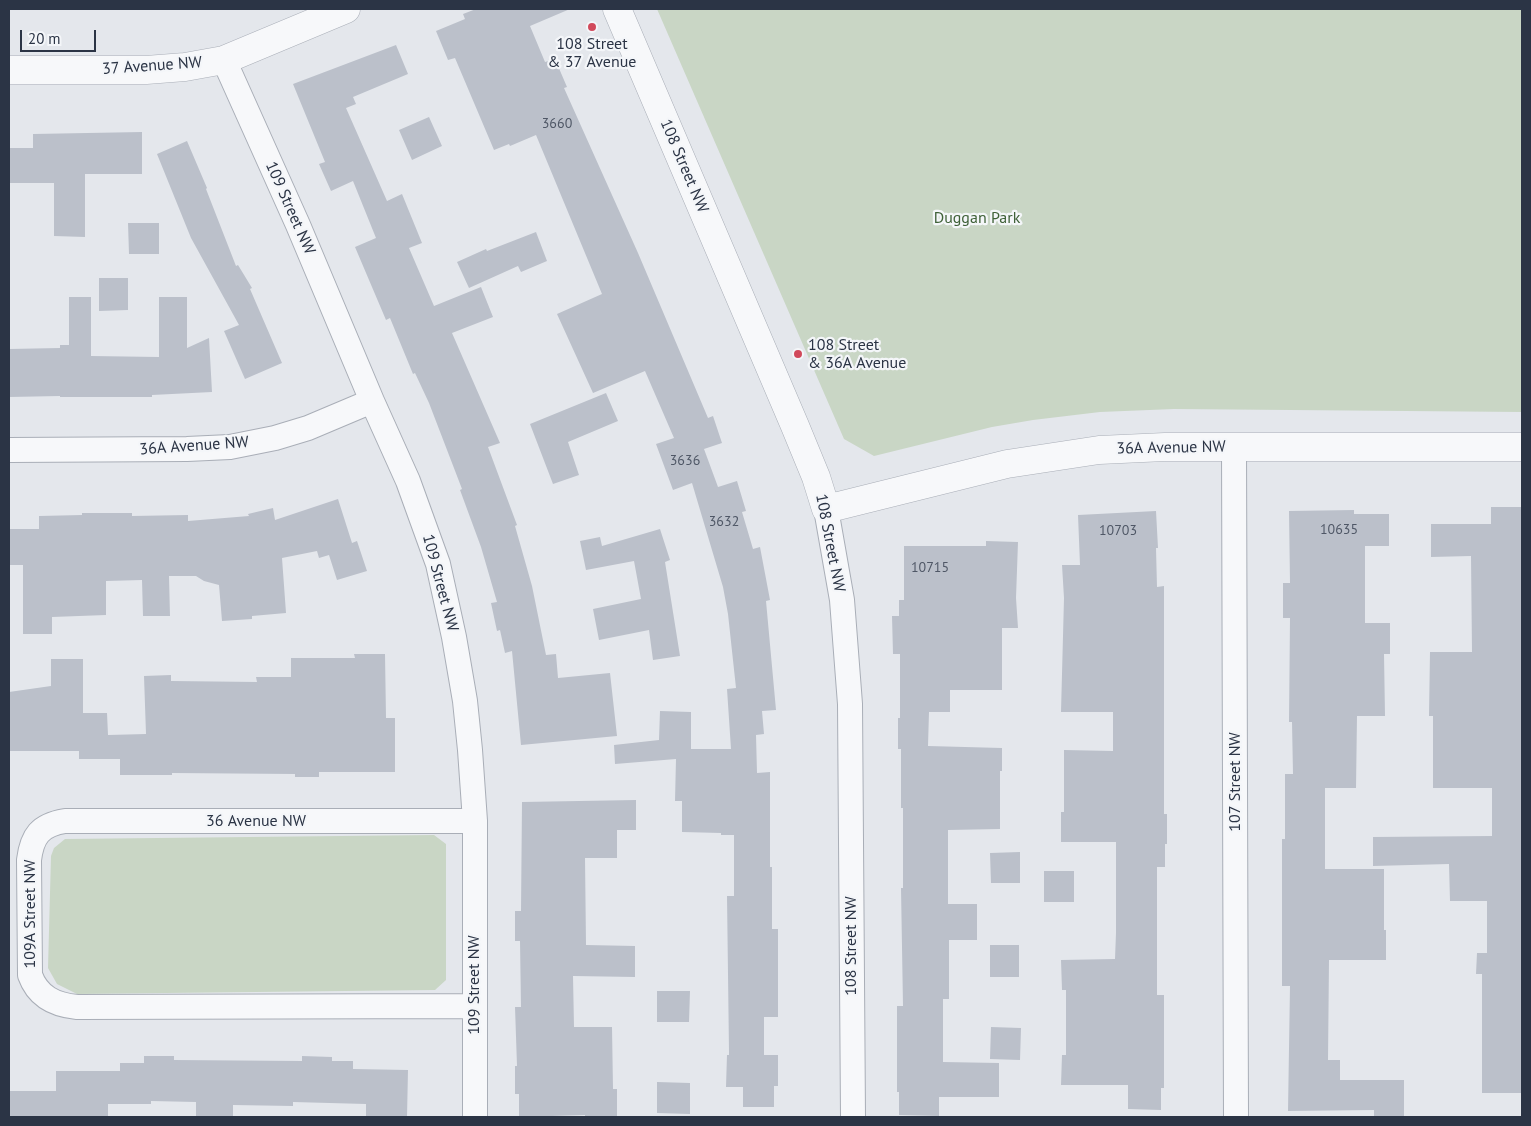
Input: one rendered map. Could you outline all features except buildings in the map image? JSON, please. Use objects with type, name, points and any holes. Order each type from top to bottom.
[{"type":"street","name":"37 Avenue NW","points":[[9,70],[146,70],[185,67],[224,60],[346,9]]},
{"type":"street","name":"108 Street NW","points":[[617,9],[791,416],[816,478],[826,509],[842,600],[850,704],[852,1117]]},
{"type":"street","name":"109 Street NW","points":[[224,60],[298,225],[408,481],[438,564],[454,637],[465,701],[475,821],[475,1117]]},
{"type":"street","name":"36A Avenue NW","points":[[9,450],[230,447],[274,438],[308,428],[372,401]]},
{"type":"street","name":"36A Avenue NW","points":[[826,509],[970,472],[1039,458],[1099,450],[1165,447],[1522,447]]},
{"type":"street","name":"107 Street NW","points":[[1234,447],[1236,1117]]},
{"type":"street","name":"36 Avenue NW","points":[[40,832],[46,826],[65,821],[475,821]]},
{"type":"street","name":"109A Street NW","points":[[40,832],[31,847],[29,860],[30,975],[34,986],[42,996],[55,1003],[77,1007],[474,1006]]},
{"type":"green space","name":"Duggan Park","points":[[657,9],[1522,9],[1522,412],[1174,409],[1100,412],[992,427],[874,456],[844,439]]},
{"type":"green space","points":[[434,835],[446,844],[446,980],[435,990],[77,994],[57,984],[48,968],[51,856],[54,848],[65,839]]},
{"type":"place","name":"108 Street & 37 Avenue","points":[[592,27]]},
{"type":"place","name":"108 Street & 36A Avenue","points":[[798,354]]}]
